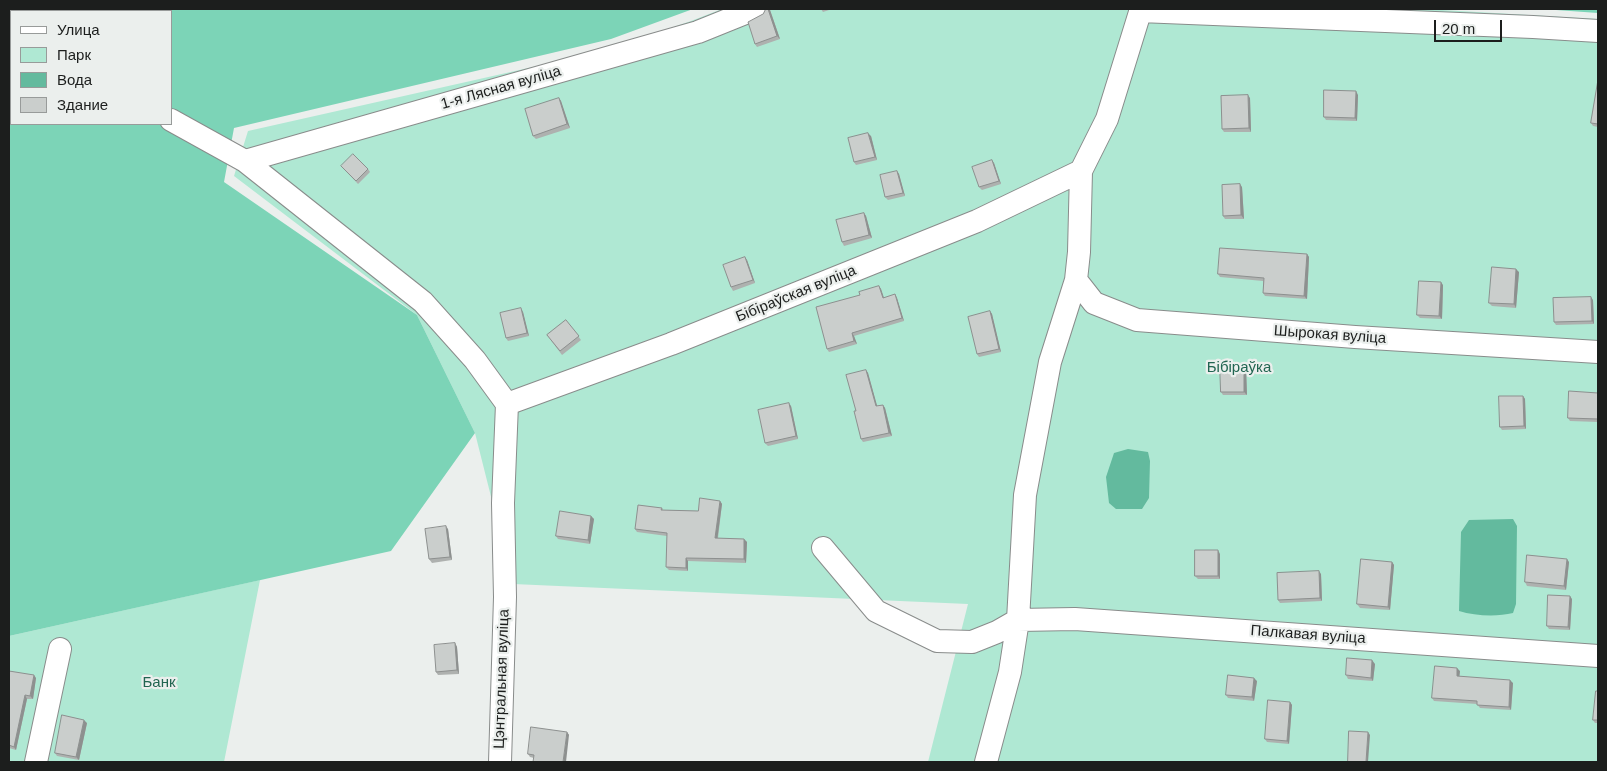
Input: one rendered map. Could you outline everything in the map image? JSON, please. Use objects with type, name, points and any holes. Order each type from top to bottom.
[{"type":"street","name":"1-я Лясная вуліца","points":[[245,161],[698,32],[755,9]]},
{"type":"street","points":[[986,762],[1010,672],[1018,620],[1025,495],[1050,362],[1076,280],[1079,252],[1081,172],[1107,119],[1140,10],[1598,31]]},
{"type":"street","points":[[172,121],[245,161],[423,302],[474,360],[507,404]]},
{"type":"street","name":"Бібіраўская вуліца","points":[[507,404],[671,344],[977,221],[1081,172]]},
{"type":"street","name":"Шырокая вуліца","points":[[1076,280],[1094,303],[1137,320],[1355,337],[1598,352]]},
{"type":"street","name":"Цэнтральная вуліца","points":[[500,762],[505,597],[503,503],[507,404]]},
{"type":"street","points":[[823,548],[876,611],[937,642],[972,642],[997,632],[1018,620]]},
{"type":"street","name":"Палкавая вуліца","points":[[1018,620],[1075,618],[1598,656]]},
{"type":"street","points":[[36,762],[60,649]]},
{"type":"green space","name":"Бібіраўка","points":[[722,9],[1425,9],[1598,19],[1598,762],[928,762],[968,604],[513,584],[475,433],[417,315],[234,176],[248,131],[604,51]]},
{"type":"green space","name":"Банк","points":[[260,580],[224,762],[9,762],[9,636]]},
{"type":"shaded area","points":[[9,9],[693,9],[611,39],[234,128],[224,182],[417,315],[475,433],[391,551],[9,636]]},
{"type":"shaded area","points":[[1542,9],[1598,9],[1598,13]]},
{"type":"water","points":[[1128,449],[1148,452],[1150,461],[1149,498],[1142,509],[1116,509],[1109,503],[1106,477],[1114,453]]},
{"type":"water","points":[[1513,519],[1517,526],[1516,604],[1513,613],[1486,615],[1459,611],[1461,532],[1469,520]]},
{"type":"building","points":[[768,9],[777,36],[755,44],[748,22],[763,14]]},
{"type":"building","points":[[1598,80],[1598,124],[1591,123]]},
{"type":"building","points":[[1324,90],[1356,91],[1355,118],[1324,117]]},
{"type":"building","points":[[1248,95],[1249,128],[1222,129],[1221,96]]},
{"type":"building","points":[[559,98],[567,124],[533,136],[525,109]]},
{"type":"building","points":[[868,133],[875,157],[854,162],[848,138]]},
{"type":"building","points":[[353,154],[368,169],[356,181],[341,166]]},
{"type":"building","points":[[992,160],[999,181],[979,187],[972,167]]},
{"type":"building","points":[[897,171],[903,193],[885,197],[880,175]]},
{"type":"building","points":[[1240,184],[1241,215],[1223,216],[1222,185]]},
{"type":"building","points":[[864,213],[869,235],[842,242],[836,220]]},
{"type":"building","points":[[1220,248],[1307,254],[1304,296],[1263,293],[1264,278],[1218,274]]},
{"type":"building","points":[[745,257],[753,280],[731,287],[723,265]]},
{"type":"building","points":[[1492,267],[1516,269],[1514,304],[1489,303]]},
{"type":"building","points":[[1419,281],[1441,282],[1439,316],[1417,315]]},
{"type":"building","points":[[879,286],[883,298],[895,294],[902,318],[852,333],[854,341],[827,349],[816,307],[860,295],[859,292]]},
{"type":"building","points":[[1591,297],[1592,321],[1554,322],[1553,298]]},
{"type":"building","points":[[521,308],[527,333],[506,338],[500,313]]},
{"type":"building","points":[[990,311],[999,349],[977,354],[968,317]]},
{"type":"building","points":[[566,320],[579,336],[560,351],[547,335]]},
{"type":"building","points":[[1220,365],[1244,365],[1244,392],[1221,392]]},
{"type":"building","points":[[866,370],[876,406],[883,405],[889,433],[861,439],[854,411],[856,411],[846,375]]},
{"type":"building","points":[[1569,391],[1598,393],[1598,419],[1568,418]]},
{"type":"building","points":[[1499,396],[1523,396],[1524,426],[1500,427]]},
{"type":"building","points":[[789,403],[796,436],[765,443],[758,410]]},
{"type":"building","points":[[700,498],[720,501],[715,538],[744,539],[744,559],[686,558],[686,568],[666,567],[667,533],[635,529],[638,505],[662,508],[661,510],[698,511]]},
{"type":"building","points":[[560,511],[591,516],[588,540],[556,536]]},
{"type":"building","points":[[446,526],[450,557],[429,559],[425,529]]},
{"type":"building","points":[[1195,550],[1218,550],[1218,576],[1195,576]]},
{"type":"building","points":[[1527,555],[1567,559],[1564,586],[1525,582]]},
{"type":"building","points":[[1361,559],[1392,562],[1388,607],[1357,604]]},
{"type":"building","points":[[1319,571],[1320,598],[1278,600],[1277,573]]},
{"type":"building","points":[[1548,595],[1570,596],[1568,627],[1547,626]]},
{"type":"building","points":[[455,643],[457,670],[436,672],[434,645]]},
{"type":"building","points":[[1347,658],[1372,660],[1371,678],[1346,675]]},
{"type":"building","points":[[1435,666],[1457,668],[1457,676],[1510,680],[1509,707],[1477,705],[1477,701],[1432,698]]},
{"type":"building","points":[[9,671],[34,675],[30,696],[25,695],[14,747],[9,745]]},
{"type":"building","points":[[1228,675],[1254,678],[1252,697],[1226,695]]},
{"type":"building","points":[[1596,691],[1598,691],[1598,720],[1593,720]]},
{"type":"building","points":[[1268,700],[1290,702],[1287,741],[1265,739]]},
{"type":"building","points":[[62,715],[84,720],[76,757],[55,753]]},
{"type":"building","points":[[531,727],[567,732],[563,762],[533,762],[534,755],[528,754]]},
{"type":"building","points":[[1349,731],[1368,732],[1366,762],[1348,762]]}]
